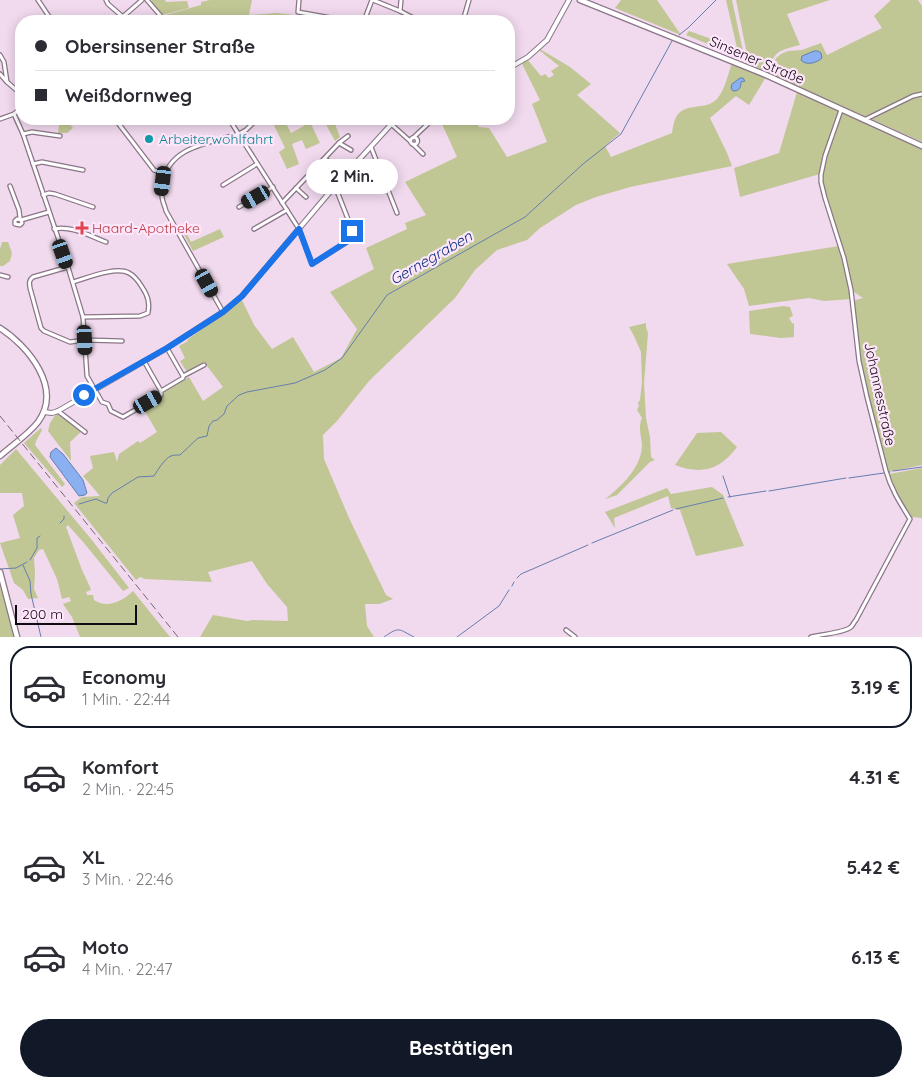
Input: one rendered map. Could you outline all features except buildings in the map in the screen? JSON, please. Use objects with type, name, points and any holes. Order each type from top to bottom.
[{"type":"main road","name":"Sinsener Straße","points":[[580,0],[766,75],[922,146]]},
{"type":"main road","points":[[0,328],[22,346],[33,359],[40,370],[47,394],[44,412],[38,422],[0,456]]},
{"type":"main road","points":[[0,572],[17,637]]},
{"type":"street","points":[[38,0],[48,15]]},
{"type":"street","points":[[106,0],[121,15]]},
{"type":"street","points":[[125,15],[142,0]]},
{"type":"street","points":[[147,0],[160,15]]},
{"type":"street","points":[[300,0],[298,12],[315,15]]},
{"type":"street","points":[[366,15],[372,0],[409,15]]},
{"type":"street","points":[[400,10],[401,0]]},
{"type":"street","points":[[465,15],[469,0]]},
{"type":"street","points":[[515,65],[528,57],[547,40],[569,0]]},
{"type":"street","points":[[0,55],[4,62],[7,82]]},
{"type":"street","points":[[0,74],[15,89]]},
{"type":"street","points":[[864,120],[912,96],[922,94]]},
{"type":"street","name":"Johannesstraße","points":[[811,637],[841,632],[850,627],[856,620],[910,519],[894,494],[888,477],[859,362],[852,296],[844,258],[825,198],[822,182],[821,175],[825,156],[841,110]]},
{"type":"street","points":[[0,119],[14,114]]},
{"type":"street","points":[[19,125],[68,267],[83,317],[88,376],[102,402],[108,404],[111,411],[123,417],[161,395],[161,391],[183,378],[183,376],[204,365]]},
{"type":"street","points":[[120,125],[154,170],[164,174]]},
{"type":"street","points":[[233,125],[299,229],[312,264],[354,237],[335,186]]},
{"type":"street","points":[[223,312],[166,211],[161,195],[164,174],[170,164],[180,154],[190,149],[239,134],[251,125]]},
{"type":"street","points":[[44,412],[52,413],[58,411],[167,348],[223,312],[242,296],[335,186],[390,125]]},
{"type":"street","points":[[392,125],[423,154]]},
{"type":"street","points":[[411,142],[412,138],[427,125]]},
{"type":"street","points":[[23,134],[32,132],[60,136]]},
{"type":"street","points":[[282,203],[348,136]]},
{"type":"street","points":[[411,142],[416,144],[416,138],[414,137]]},
{"type":"street","points":[[340,143],[351,150]]},
{"type":"street","points":[[371,147],[396,213]]},
{"type":"street","points":[[325,158],[335,164]]},
{"type":"street","points":[[32,164],[42,162],[83,170]]},
{"type":"street","points":[[223,185],[257,164]]},
{"type":"street","points":[[310,174],[322,181]]},
{"type":"street","points":[[10,186],[21,219],[49,212]]},
{"type":"street","points":[[239,207],[273,187]]},
{"type":"street","points":[[296,188],[306,197]]},
{"type":"street","points":[[43,195],[55,194],[93,207]]},
{"type":"street","points":[[254,229],[287,210]]},
{"type":"street","points":[[54,229],[61,228],[77,231],[106,242]]},
{"type":"street","points":[[68,267],[30,280],[29,284],[41,328],[70,342],[85,340],[122,341]]},
{"type":"street","points":[[72,282],[116,270],[128,272],[140,284],[150,304],[148,313],[140,316],[83,317]]},
{"type":"street","points":[[0,275],[8,277]]},
{"type":"street","points":[[167,348],[183,376]]},
{"type":"street","points":[[144,361],[161,391]]},
{"type":"street","points":[[58,411],[85,432]]},
{"type":"street","points":[[566,630],[575,637]]},
{"type":"green space","points":[[152,0],[165,0],[166,2],[187,1],[189,8],[162,15]]},
{"type":"green space","points":[[210,0],[252,0],[249,15],[166,15],[201,5],[201,2]]},
{"type":"green space","points":[[621,0],[657,0],[681,35],[615,8]]},
{"type":"green space","points":[[726,0],[732,0],[744,56],[742,58],[686,35],[689,31],[737,48]]},
{"type":"green space","points":[[736,0],[830,0],[787,14],[800,45],[779,52],[766,72],[749,64]]},
{"type":"green space","points":[[891,0],[918,0],[922,6],[922,92],[866,118],[769,73],[776,58],[788,51],[802,50],[821,43],[827,55],[882,28],[874,16]]},
{"type":"green space","points":[[277,13],[294,15],[249,15]]},
{"type":"green space","points":[[539,50],[570,67],[591,84],[577,95],[620,133],[605,146],[611,157],[672,133],[678,114],[692,107],[708,104],[717,99],[726,82],[732,63],[766,77],[749,105],[736,96],[710,118],[732,166],[630,187],[596,197],[576,205],[540,228],[527,240],[497,250],[475,270],[455,298],[369,381],[337,421],[323,435],[324,459],[349,518],[386,595],[393,599],[379,604],[365,604],[367,626],[374,637],[200,637],[213,615],[247,621],[288,621],[287,607],[267,584],[252,561],[208,572],[212,582],[145,579],[140,577],[136,580],[74,503],[82,497],[100,496],[83,476],[93,468],[90,456],[114,452],[117,462],[119,454],[138,441],[140,443],[157,432],[143,408],[164,395],[165,390],[189,377],[203,401],[223,387],[204,362],[187,372],[180,361],[185,358],[179,346],[242,300],[254,325],[272,349],[293,337],[314,372],[341,358],[357,329],[330,292],[374,269],[366,248],[407,229],[405,223],[426,215],[405,182],[457,157],[442,125],[478,125],[479,127],[489,128],[507,157],[547,142],[532,104],[540,100],[522,62],[527,59],[541,76],[545,74],[549,78],[554,75],[551,71],[559,66]]},
{"type":"green space","points":[[797,92],[839,111],[820,174],[740,197],[734,168],[779,153]]},
{"type":"green space","points":[[922,95],[922,142],[871,119],[913,97]]},
{"type":"green space","points":[[842,113],[922,149],[922,465],[888,472],[859,362],[852,301],[863,298],[851,290],[844,258],[821,182],[825,156],[839,116]]},
{"type":"green space","points":[[59,125],[71,125],[73,128],[67,133],[58,133]]},
{"type":"green space","points":[[274,125],[287,125],[291,133],[304,125],[311,125],[320,143],[306,149],[302,140],[292,144],[299,164],[287,169],[279,152],[285,148]]},
{"type":"green space","points":[[326,125],[335,125],[340,137],[335,141]]},
{"type":"green space","points":[[189,228],[191,232],[187,234],[191,242],[220,229],[224,237],[193,251],[182,231]]},
{"type":"green space","points":[[2,242],[8,242],[12,253],[10,261],[0,266],[0,249]]},
{"type":"green space","points":[[839,246],[851,299],[824,301],[809,298],[749,306],[744,289],[727,264]]},
{"type":"green space","points":[[783,306],[790,307],[793,316],[789,318],[794,324],[794,337],[781,338],[750,334],[749,311]]},
{"type":"green space","points":[[646,323],[648,333],[644,383],[646,418],[650,437],[651,457],[655,460],[650,462],[617,495],[605,499],[630,476],[641,453],[640,427],[642,418],[637,410],[642,382],[641,352],[629,327]]},
{"type":"green space","points":[[58,411],[82,431],[70,442],[71,461],[48,431],[50,423]]},
{"type":"green space","points":[[41,428],[42,430],[35,445],[65,484],[62,487],[24,443]]},
{"type":"green space","points":[[721,432],[737,447],[724,461],[702,470],[675,465],[697,433]]},
{"type":"green space","points":[[16,449],[129,588],[123,591],[68,525],[66,527],[91,590],[86,592],[87,595],[93,595],[94,600],[99,603],[109,604],[120,601],[133,591],[170,637],[80,637],[72,617],[63,604],[71,601],[69,597],[62,599],[57,579],[43,549],[39,550],[34,558],[34,589],[38,598],[28,599],[23,590],[14,583],[0,543],[20,538],[13,515],[24,506],[22,493],[0,493],[0,465]]},
{"type":"green space","points":[[922,468],[922,518],[911,517],[895,491],[889,474]]},
{"type":"green space","points":[[712,487],[723,495],[744,546],[696,556],[680,510],[671,508],[668,496],[614,518],[615,528],[605,512],[667,488],[671,494]]},
{"type":"green space","points":[[0,584],[14,637],[0,637]]},
{"type":"water","points":[[814,51],[821,53],[822,58],[812,63],[806,63],[801,60],[802,56]]},
{"type":"water","points":[[743,78],[745,81],[741,82],[738,90],[733,91],[731,88],[732,84]]},
{"type":"water","points":[[56,448],[83,480],[87,493],[85,495],[79,496],[50,457],[51,452]]},
{"type":"waterway","name":"Gernegraben","points":[[679,35],[716,0]]},
{"type":"waterway","name":"Gernegraben","points":[[79,504],[96,499],[107,503],[112,493],[138,477],[154,476],[169,457],[180,455],[198,438],[207,436],[209,426],[224,414],[227,406],[239,395],[295,383],[325,370],[342,358],[387,295],[525,217],[583,164],[621,134],[672,41]]},
{"type":"waterway","points":[[893,471],[922,467]]},
{"type":"waterway","points":[[849,478],[884,473]]},
{"type":"waterway","points":[[723,476],[730,497]]},
{"type":"waterway","points":[[769,491],[846,478]]},
{"type":"waterway","points":[[728,497],[766,491]]},
{"type":"waterway","points":[[676,509],[723,498]]},
{"type":"waterway","points":[[592,543],[673,510]]},
{"type":"waterway","name":"Gernegraben","points":[[60,523],[64,516]]},
{"type":"waterway","name":"Gernegraben","points":[[30,560],[37,548],[37,538],[40,536]]},
{"type":"waterway","points":[[517,578],[521,574],[588,545]]},
{"type":"waterway","points":[[0,569],[16,568],[27,562]]},
{"type":"waterway","points":[[23,565],[30,581],[31,594],[41,637]]},
{"type":"waterway","points":[[512,586],[514,582]]},
{"type":"waterway","points":[[457,637],[499,606],[509,590]]},
{"type":"waterway","points":[[384,637],[396,630],[414,637]]},
{"type":"railway","points":[[0,416],[178,637]]},
{"type":"place","name":"Arbeiterwohlfahrt","points":[[149,139]]},
{"type":"place","name":"Haard-Apotheke","points":[[82,228]]},
{"type":"route","points":[[84,395],[167,348],[223,312],[242,296],[299,229],[312,264],[354,237],[352,231]]}]
